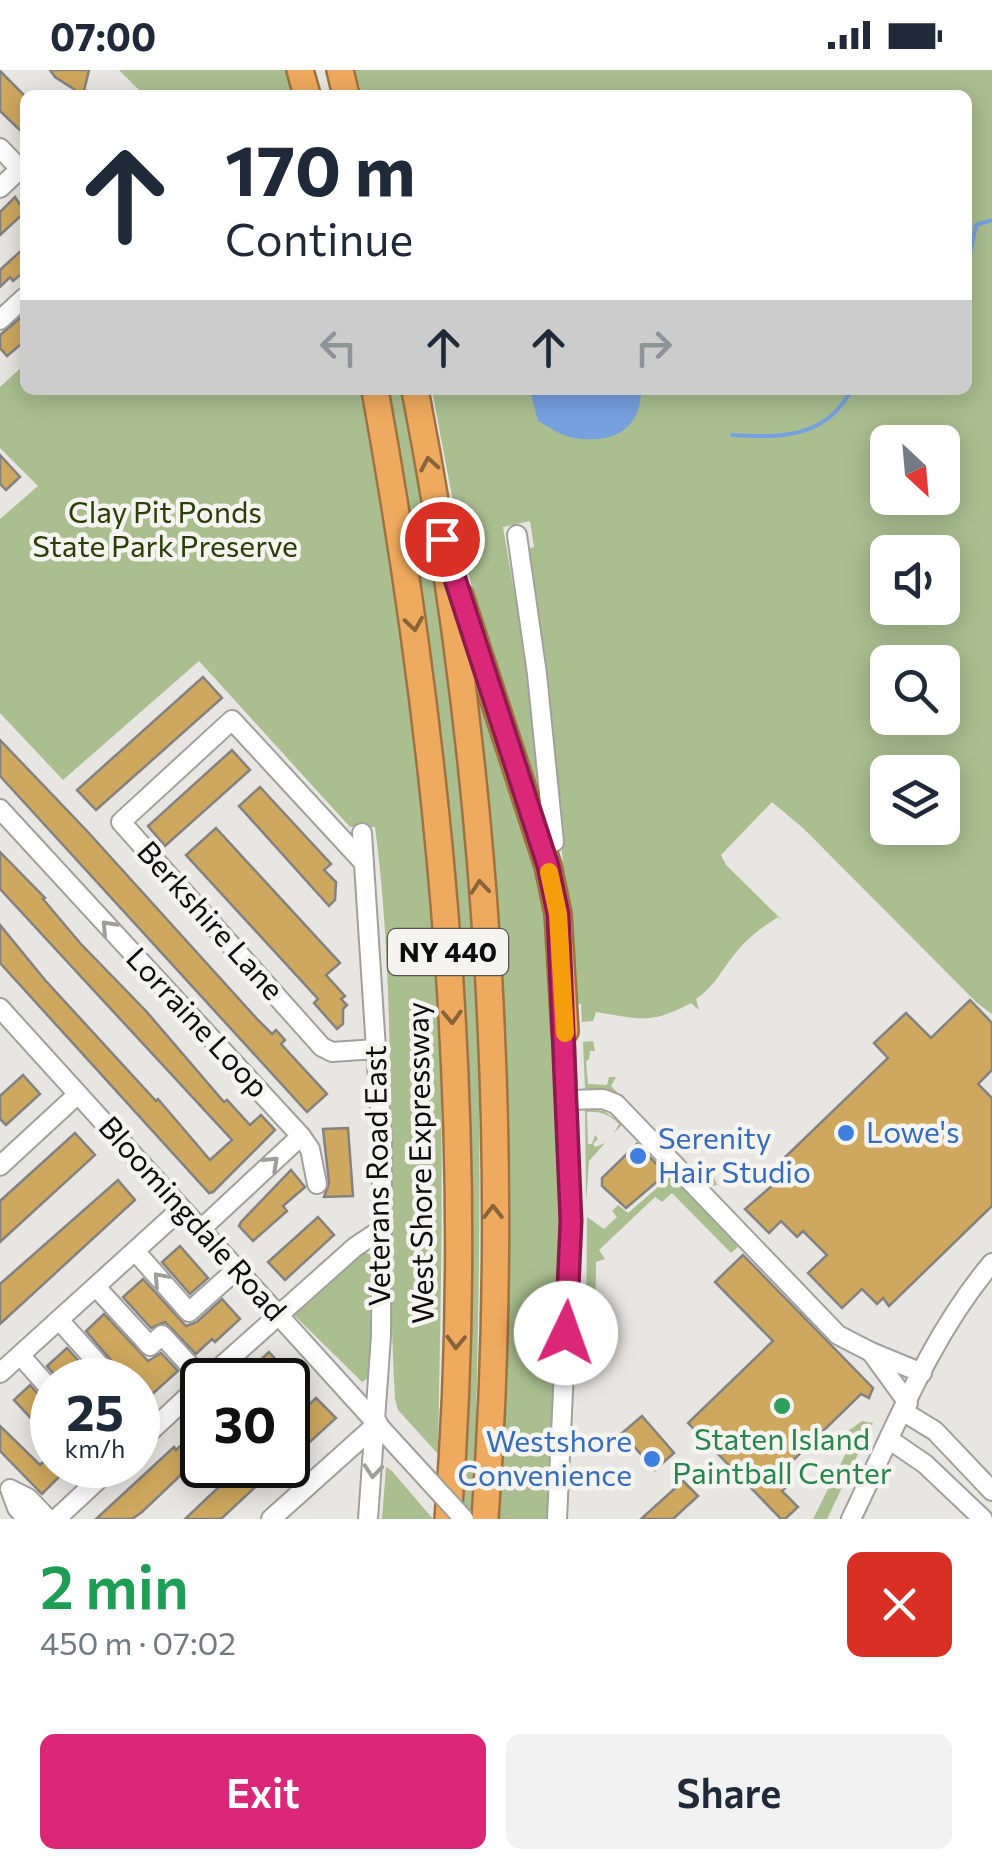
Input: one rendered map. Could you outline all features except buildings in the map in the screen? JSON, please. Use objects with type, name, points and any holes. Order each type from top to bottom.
[{"type":"highway","name":"West Shore Expressway","points":[[376,395],[424,689],[451,994],[457,1306],[448,1519]]},
{"type":"highway","name":"NY 440","points":[[416,395],[442,539],[462,703],[488,986],[493,1304],[484,1519]]},
{"type":"highway","points":[[442,539],[548,866],[558,914],[565,1031]]},
{"type":"street","points":[[0,148],[20,168]]},
{"type":"street","points":[[0,320],[20,301]]},
{"type":"street","points":[[517,535],[537,674],[554,842]]},
{"type":"street","name":"Berkshire Lane","points":[[364,863],[232,720],[121,822],[322,1046],[332,1052],[376,1049]]},
{"type":"street","name":"Lorraine Loop","points":[[0,810],[301,1136]]},
{"type":"street","name":"Veterans Road East","points":[[362,833],[382,1142],[378,1423],[368,1519]]},
{"type":"street","name":"Bloomingdale Road","points":[[0,1008],[464,1519]]},
{"type":"street","points":[[557,1519],[571,1221],[565,1031]]},
{"type":"street","points":[[0,1166],[78,1094]]},
{"type":"street","points":[[566,1100],[603,1099],[616,1104],[838,1335],[922,1373]]},
{"type":"street","points":[[200,1230],[301,1136],[310,1149],[317,1184]]},
{"type":"street","points":[[0,1373],[181,1209]]},
{"type":"street","points":[[231,1358],[382,1229]]},
{"type":"street","points":[[134,1251],[184,1317],[237,1269]]},
{"type":"street","points":[[850,1519],[958,1308],[992,1264]]},
{"type":"street","points":[[96,1286],[150,1346],[162,1336],[183,1358]]},
{"type":"street","points":[[59,1320],[93,1358]]},
{"type":"street","points":[[871,1352],[906,1408],[935,1431],[992,1491]]},
{"type":"street","points":[[20,1355],[30,1366]]},
{"type":"street","points":[[160,1422],[180,1404]]},
{"type":"street","points":[[271,1519],[378,1423]]},
{"type":"street","points":[[890,1440],[925,1464],[983,1519]]},
{"type":"street","points":[[2,1481],[28,1519]]},
{"type":"street","points":[[2,1481],[28,1498],[48,1519]]},
{"type":"street","points":[[56,1519],[89,1488]]},
{"type":"green space","points":[[119,70],[287,70],[293,90],[139,90]]},
{"type":"green space","points":[[355,70],[992,70],[992,1014],[772,802],[721,855],[726,865],[786,924],[778,917],[744,944],[696,999],[699,1010],[691,1003],[665,1015],[645,1018],[596,1012],[593,1021],[582,1022],[581,1004],[574,1003],[559,816],[528,549],[534,547],[530,521],[503,527],[527,667],[541,790],[537,794],[479,617],[433,395],[972,395],[972,90],[361,90]]},
{"type":"green space","name":"Clay Pit Ponds State Park Preserve","points":[[20,369],[20,395],[361,395],[401,640],[430,891],[441,1109],[438,1454],[398,1410],[395,1399],[387,970],[375,827],[350,827],[199,661],[63,780],[0,713],[0,519],[38,486],[0,448],[0,387]]},
{"type":"green space","points":[[384,395],[403,395],[436,586],[461,782],[476,989],[479,1292],[474,1519],[456,1519],[465,1263]]},
{"type":"green space","points":[[475,678],[543,873],[554,1000],[562,1195],[552,1519],[498,1519],[506,1354],[505,1050]]},
{"type":"green space","points":[[593,1041],[595,1051],[590,1051],[586,1061],[588,1084],[607,1085],[609,1077],[616,1077],[611,1086],[707,1184],[714,1178],[717,1185],[707,1187],[617,1095],[585,1089],[583,1042]]},
{"type":"green space","points":[[585,1109],[604,1111],[623,1124],[614,1133],[619,1124],[616,1121],[587,1112],[588,1144],[592,1144],[595,1135],[595,1147],[605,1143],[589,1161],[586,1203]]},
{"type":"green space","points":[[671,1176],[738,1247],[731,1253],[672,1193],[662,1202],[655,1197],[599,1250],[605,1259],[596,1262],[595,1326],[604,1329],[597,1337],[586,1333],[587,1217],[604,1229],[617,1217],[612,1211],[618,1205],[628,1213]]},
{"type":"green space","points":[[363,1251],[371,1255],[370,1377],[362,1382],[294,1315]]},
{"type":"green space","points":[[862,1421],[873,1423],[827,1519],[813,1519],[846,1453],[848,1431]]},
{"type":"green space","points":[[386,1467],[392,1471],[433,1519],[382,1519]]},
{"type":"water","points":[[531,395],[641,395],[630,424],[601,439],[566,436],[538,421]]},
{"type":"waterway","points":[[972,244],[976,225],[992,220]]},
{"type":"waterway","points":[[732,435],[771,436],[810,429],[832,415],[849,395]]},
{"type":"slow traffic","points":[[549,872],[558,914],[565,1033]]},
{"type":"place","name":"Lowe's","points":[[846,1133]]},
{"type":"place","name":"Serenity Hair Studio","points":[[638,1156]]},
{"type":"place","name":"Staten Island Paintball Center","points":[[782,1406]]},
{"type":"place","name":"Westshore Convenience","points":[[652,1459]]},
{"type":"route","points":[[442,539],[548,866],[558,914],[571,1221],[566,1333]]}]
